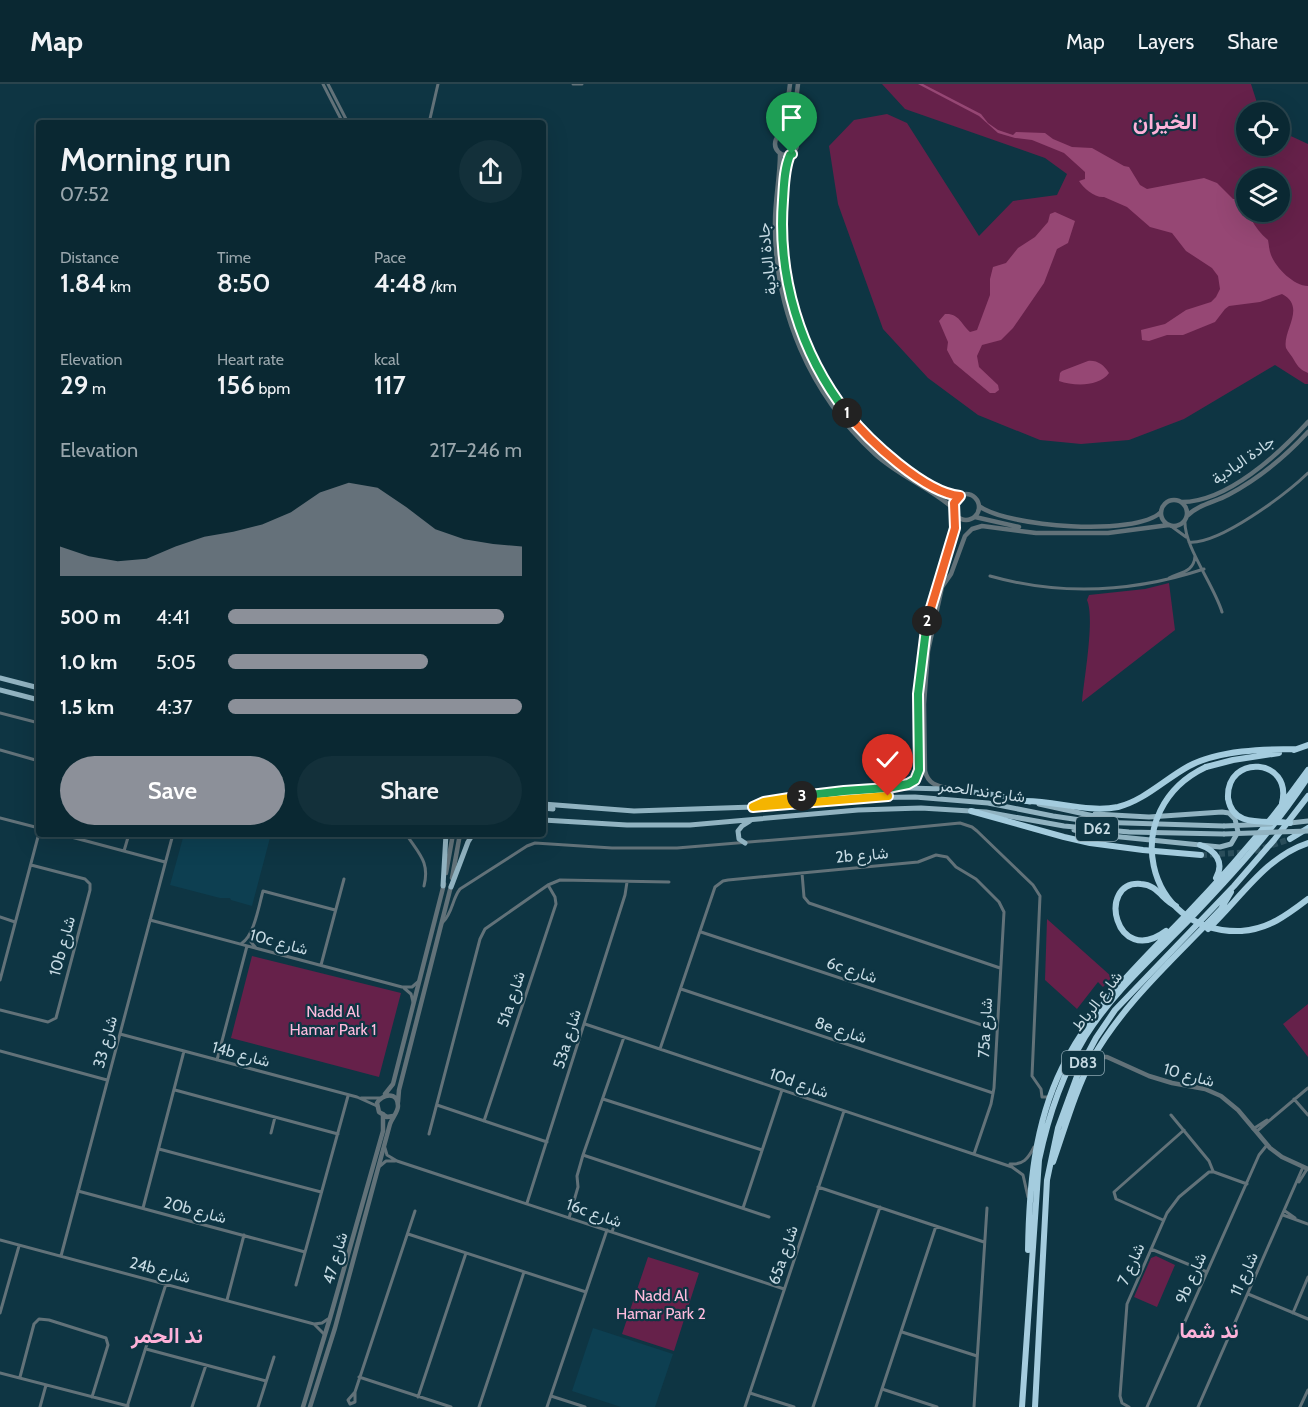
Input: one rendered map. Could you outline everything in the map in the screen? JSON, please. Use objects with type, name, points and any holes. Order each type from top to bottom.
[{"type":"highway","points":[[1308,745],[1224,762],[1206,767],[1187,777],[1173,790],[1159,812],[1153,831],[1152,850],[1154,869],[1161,886],[1176,906],[1189,917],[1210,927],[1241,931],[1260,928],[1273,923],[1308,899]]},
{"type":"highway","points":[[1026,801],[1043,801],[1089,808],[1116,807],[1141,797],[1185,768],[1206,759],[1229,754],[1297,749]]},
{"type":"highway","points":[[1280,807],[1284,796],[1282,784],[1276,774],[1262,767],[1247,767],[1235,775],[1228,788],[1232,811],[1243,820],[1290,823]]},
{"type":"highway","points":[[1030,1284],[1031,1175],[1037,1142],[1050,1096],[1065,1060],[1093,1016],[1120,983],[1209,890],[1280,807],[1308,770]]},
{"type":"highway","name":"شارع الرباط","points":[[1022,1407],[1036,1182],[1045,1131],[1065,1074],[1084,1038],[1109,1003],[1235,871],[1308,777]]},
{"type":"highway","name":"شارع الرباط","points":[[1035,1407],[1047,1180],[1053,1145],[1063,1111],[1080,1068],[1096,1038],[1124,1000],[1234,886],[1308,796]]},
{"type":"highway","points":[[971,811],[1090,843],[1201,855]]},
{"type":"highway","points":[[1290,839],[1308,830]]},
{"type":"highway","points":[[1191,942],[1224,914],[1269,866],[1286,853],[1308,843]]},
{"type":"highway","points":[[1200,845],[1214,852],[1220,864],[1219,874],[1209,890]]},
{"type":"highway","points":[[1176,906],[1169,903],[1157,889],[1149,885],[1135,884],[1124,889],[1118,897],[1115,907],[1116,918],[1119,926],[1132,938],[1149,941],[1157,938],[1185,916]]},
{"type":"highway","points":[[1047,1180],[1074,1099],[1102,1042],[1132,1001],[1221,909],[1234,886]]},
{"type":"main road","points":[[0,678],[36,686]]},
{"type":"main road","points":[[0,690],[36,699]]},
{"type":"main road","points":[[753,807],[764,802],[819,794],[888,788],[966,790],[994,794],[1128,824]]},
{"type":"main road","name":"شارع ند الحمر","points":[[546,806],[634,811],[753,807],[858,798],[915,797],[980,802],[1071,819],[1128,824],[1224,826],[1308,821]]},
{"type":"main road","name":"شارع ند الحمر","points":[[546,820],[658,825],[753,820],[880,808],[921,808],[971,811],[1064,826],[1129,832],[1224,834],[1308,830]]},
{"type":"main road","points":[[1064,826],[1101,835],[1220,848],[1231,844],[1238,832],[1235,819],[1229,813],[1222,812],[1149,817],[1073,812]]},
{"type":"main road","points":[[745,843],[739,839],[738,831],[753,820]]},
{"type":"main road","points":[[443,886],[446,837]]},
{"type":"main road","points":[[451,887],[471,837]]},
{"type":"street","points":[[323,84],[341,120]]},
{"type":"street","points":[[328,84],[346,120]]},
{"type":"street","points":[[430,120],[438,84]]},
{"type":"street","points":[[573,84],[582,84]]},
{"type":"street","points":[[790,84],[785,122],[775,142],[775,148],[780,154],[790,155],[797,146],[793,123],[798,84]]},
{"type":"street","points":[[781,134],[787,133],[794,136]]},
{"type":"street","name":"جادة البادية","points":[[780,154],[775,222],[778,271],[789,319],[807,364],[832,406],[864,443],[901,475],[954,511]]},
{"type":"street","name":"جادة البادية","points":[[790,155],[783,206],[783,256],[792,301],[811,356],[832,393],[868,436],[911,472],[944,492],[960,496]]},
{"type":"street","name":"جادة البادية","points":[[1182,502],[1195,501],[1219,493],[1239,481],[1271,458],[1308,422]]},
{"type":"street","name":"جادة البادية","points":[[1186,518],[1192,511],[1228,495],[1257,478],[1287,454],[1308,432]]},
{"type":"street","points":[[1188,540],[1198,542],[1205,540],[1254,514],[1308,474]]},
{"type":"street","points":[[888,788],[910,783],[917,778],[919,770],[918,686],[927,620],[955,528],[955,501],[966,494],[973,496],[979,506],[987,512],[1011,519],[1064,526],[1107,525],[1145,520],[1161,512]]},
{"type":"street","points":[[1188,540],[1186,507],[1182,502],[1170,500],[1163,506],[1162,519],[1188,540],[1204,569],[1222,612]]},
{"type":"street","points":[[975,517],[979,506]]},
{"type":"street","points":[[954,511],[964,520],[975,517],[1055,534]]},
{"type":"street","points":[[966,790],[936,785],[928,779],[925,771],[924,697],[928,651],[942,588],[951,574],[965,536],[974,528],[989,526],[1036,533],[1108,534],[1179,525],[1186,518]]},
{"type":"street","points":[[1167,580],[1191,568],[1195,563],[1196,554]]},
{"type":"street","points":[[990,576],[1032,586],[1080,590],[1167,580],[1204,569]]},
{"type":"street","points":[[0,713],[36,722]]},
{"type":"street","points":[[918,736],[925,740]]},
{"type":"street","points":[[0,750],[36,760]]},
{"type":"street","points":[[0,818],[36,827]]},
{"type":"street","points":[[443,922],[451,912],[455,896],[460,889],[531,844],[540,842],[651,849],[745,843],[960,823],[972,827],[1036,889],[1040,896],[1032,1076],[1041,1089],[1042,1097],[1050,1096]]},
{"type":"street","points":[[0,980],[38,837]]},
{"type":"street","points":[[71,837],[165,862]]},
{"type":"street","points":[[124,851],[128,837]]},
{"type":"street","name":"شارع 33","points":[[60,1256],[172,837]]},
{"type":"street","points":[[408,837],[426,867],[424,886]]},
{"type":"street","points":[[452,837],[443,886],[393,1084],[377,1106],[379,1112],[387,1117],[393,1116],[398,1110],[399,1090],[443,922],[459,837]]},
{"type":"street","name":"2b شارع","points":[[701,932],[715,887],[723,880],[918,862],[942,855],[956,867],[974,877],[999,902]]},
{"type":"street","name":"10b شارع","points":[[0,1010],[48,1022],[56,1018],[90,890],[90,884],[85,879],[31,865]]},
{"type":"street","points":[[802,873],[804,897],[809,903],[1000,968]]},
{"type":"street","points":[[321,965],[344,879]]},
{"type":"street","points":[[429,1134],[480,939],[485,929],[548,885],[564,879],[669,882]]},
{"type":"street","name":"53a شارع","points":[[526,1203],[585,1024],[627,882]]},
{"type":"street","name":"51a شارع","points":[[484,1121],[556,904],[548,885]]},
{"type":"street","points":[[240,944],[247,940],[252,930],[263,891],[335,910]]},
{"type":"street","name":"75a شارع","points":[[974,1154],[993,1093],[1005,915],[999,902]]},
{"type":"street","points":[[0,917],[15,922]]},
{"type":"street","name":"10c شارع","points":[[150,920],[402,987]]},
{"type":"street","points":[[252,930],[251,942],[258,949]]},
{"type":"street","points":[[660,1049],[701,932]]},
{"type":"street","name":"6c شارع","points":[[701,932],[997,1030]]},
{"type":"street","points":[[217,1060],[247,946]]},
{"type":"street","points":[[402,987],[412,987],[420,980]]},
{"type":"street","points":[[402,987],[411,994],[413,1006]]},
{"type":"street","name":"8e شارع","points":[[681,989],[993,1093]]},
{"type":"street","name":"10d شارع","points":[[585,1024],[1005,1164],[1018,1170],[1025,1178],[1029,1209]]},
{"type":"street","name":"14b شارع","points":[[120,1034],[357,1097],[377,1106]]},
{"type":"street","points":[[570,1218],[583,1155],[624,1037]]},
{"type":"street","points":[[1102,1042],[1110,1059]]},
{"type":"street","points":[[0,1051],[107,1080]]},
{"type":"street","points":[[143,1209],[184,1051]]},
{"type":"street","name":"شارع 10","points":[[1091,1061],[1103,1056],[1161,1080],[1216,1093],[1234,1106],[1268,1147],[1282,1157],[1306,1168]]},
{"type":"street","points":[[1255,1130],[1308,1088]]},
{"type":"street","points":[[175,1090],[338,1134]]},
{"type":"street","points":[[743,1208],[782,1090]]},
{"type":"street","points":[[296,1285],[348,1095]]},
{"type":"street","name":"14b شارع","points":[[357,1097],[382,1097]]},
{"type":"street","points":[[382,1097],[393,1097],[398,1102]]},
{"type":"street","points":[[1295,1098],[1308,1115]]},
{"type":"street","points":[[603,1099],[762,1150]]},
{"type":"street","points":[[437,1105],[547,1142]]},
{"type":"street","name":"65a شارع","points":[[745,1407],[844,1111]]},
{"type":"street","name":"شارع 47","points":[[303,1407],[382,1131],[383,1114]]},
{"type":"street","name":"شارع 47","points":[[310,1407],[335,1328],[393,1116]]},
{"type":"street","points":[[1171,1116],[1209,1161],[1211,1172],[1246,1186]]},
{"type":"street","points":[[271,1133],[275,1117]]},
{"type":"street","points":[[1163,1220],[1116,1199],[1114,1192],[1184,1130]]},
{"type":"street","points":[[1005,1164],[1019,1164],[1026,1160],[1037,1142]]},
{"type":"street","points":[[385,1146],[387,1155],[397,1161]]},
{"type":"street","name":"9b شارع","points":[[1147,1407],[1258,1160],[1268,1147]]},
{"type":"street","points":[[159,1149],[321,1192]]},
{"type":"street","points":[[583,1155],[769,1217]]},
{"type":"street","points":[[379,1168],[386,1161],[397,1161]]},
{"type":"street","name":"16c شارع","points":[[397,1161],[784,1289]]},
{"type":"street","name":"شارع 11","points":[[1198,1407],[1306,1168]]},
{"type":"street","name":"شارع 7","points":[[1129,1407],[1122,1403],[1120,1396],[1125,1312],[1129,1297],[1163,1220],[1179,1197],[1211,1172]]},
{"type":"street","points":[[818,1187],[984,1242]]},
{"type":"street","name":"20b شارع","points":[[78,1191],[305,1252]]},
{"type":"street","points":[[813,1407],[880,1207]]},
{"type":"street","points":[[974,1407],[987,1208]]},
{"type":"street","points":[[355,1392],[415,1211]]},
{"type":"street","points":[[1284,1213],[1308,1224]]},
{"type":"street","points":[[612,1232],[617,1216]]},
{"type":"street","points":[[876,1407],[936,1226]]},
{"type":"street","points":[[547,1407],[607,1230]]},
{"type":"street","points":[[408,1234],[586,1292]]},
{"type":"street","points":[[227,1301],[244,1236]]},
{"type":"street","name":"24b شارع","points":[[0,1240],[314,1324]]},
{"type":"street","points":[[0,1313],[19,1246]]},
{"type":"street","points":[[1151,1247],[1207,1273]]},
{"type":"street","points":[[418,1396],[466,1253]]},
{"type":"street","points":[[479,1407],[524,1272]]},
{"type":"street","points":[[1292,1312],[1308,1277]]},
{"type":"street","points":[[0,1373],[127,1407],[166,1284]]},
{"type":"street","points":[[0,1287],[7,1289]]},
{"type":"street","points":[[1249,1293],[1308,1319]]},
{"type":"street","points":[[314,1324],[322,1323],[330,1318]]},
{"type":"street","points":[[20,1377],[34,1324],[39,1320],[49,1320],[106,1338],[108,1346],[92,1397]]},
{"type":"street","points":[[314,1324],[325,1335]]},
{"type":"street","points":[[901,1332],[977,1356]]},
{"type":"street","points":[[147,1349],[266,1381]]},
{"type":"street","points":[[258,1407],[274,1357]]},
{"type":"street","points":[[192,1407],[206,1365]]},
{"type":"street","points":[[359,1377],[451,1407]]},
{"type":"street","points":[[40,1407],[46,1385]]},
{"type":"street","points":[[882,1389],[937,1407]]},
{"type":"street","points":[[1300,1407],[1308,1390]]},
{"type":"street","points":[[750,1393],[794,1407]]},
{"type":"street","points":[[550,1396],[585,1407]]},
{"type":"shaded area","points":[[918,84],[923,84],[981,114],[998,130],[1013,135],[1016,132],[1045,133],[1072,147],[1092,148],[1129,167],[1140,185],[1147,189],[1204,178],[1217,183],[1233,199],[1236,199],[1236,222],[1252,222],[1268,240],[1273,260],[1281,271],[1291,280],[1308,286],[1308,373],[1298,366],[1286,348],[1293,306],[1282,294],[1260,302],[1229,306],[1215,322],[1183,335],[1167,335],[1149,341],[1142,340],[1141,330],[1165,324],[1186,310],[1211,302],[1220,289],[1218,276],[1212,268],[1186,251],[1172,233],[1150,227],[1127,207],[1097,196],[1083,187],[1079,181],[1085,179],[1085,172],[1064,153],[1032,140],[998,133],[979,116]]},
{"type":"shaded area","points":[[1055,212],[1075,221],[1068,243],[1057,249],[1044,283],[1013,328],[1001,340],[982,345],[977,356],[979,367],[998,385],[999,390],[990,393],[954,363],[947,350],[948,342],[939,321],[945,314],[950,314],[957,317],[970,332],[977,330],[990,295],[993,267],[1006,263],[1018,248],[1035,237],[1048,222],[1050,214]]},
{"type":"shaded area","points":[[1088,361],[1100,364],[1109,373],[1105,378],[1093,383],[1072,384],[1059,381],[1062,371]]},
{"type":"shaded area","points":[[183,837],[270,837],[252,906],[230,898],[220,898],[170,885]]},
{"type":"shaded area","points":[[593,1328],[673,1354],[655,1407],[621,1407],[572,1391]]},
{"type":"green space","points":[[882,84],[1251,84],[1257,102],[1236,102],[1236,156],[1290,156],[1290,136],[1308,144],[1308,384],[1275,365],[1184,419],[1129,440],[1081,444],[1040,440],[978,415],[928,378],[883,329],[838,204],[829,146],[854,120],[887,114],[907,123],[979,236],[1013,201],[1057,195],[1067,174],[1045,158],[905,109]]},
{"type":"green space","points":[[1169,583],[1175,630],[1082,702],[1090,620],[1087,600],[1089,595],[1145,589]]},
{"type":"green space","points":[[1047,919],[1112,977],[1103,987],[1098,982],[1077,1009],[1045,980]]},
{"type":"green space","name":"Nadd Al Hamar Park 1","points":[[252,956],[401,993],[379,1077],[231,1038]]},
{"type":"green space","points":[[1308,1004],[1308,1057],[1283,1024]]},
{"type":"green space","points":[[1156,1256],[1175,1265],[1157,1307],[1134,1297],[1151,1258]]},
{"type":"green space","name":"Nadd Al Hamar Park 2","points":[[648,1257],[699,1273],[674,1351],[622,1334]]},
{"type":"tunnel","points":[[1201,855],[1252,852],[1290,839]]},
{"type":"district","name":"الخيران","points":[[1165,121]]},
{"type":"district","name":"ند شما","points":[[1209,1330]]},
{"type":"district","name":"ند الحمر","points":[[167,1335]]},
{"type":"route","points":[[792,154],[788,163],[784,190],[783,256],[788,287],[800,329],[811,356],[832,393],[868,436],[911,472],[944,492],[960,496],[954,503],[955,528],[934,595],[923,642],[918,694],[919,773],[917,778],[910,783],[888,788],[819,794],[764,802],[753,807],[888,796]]}]
